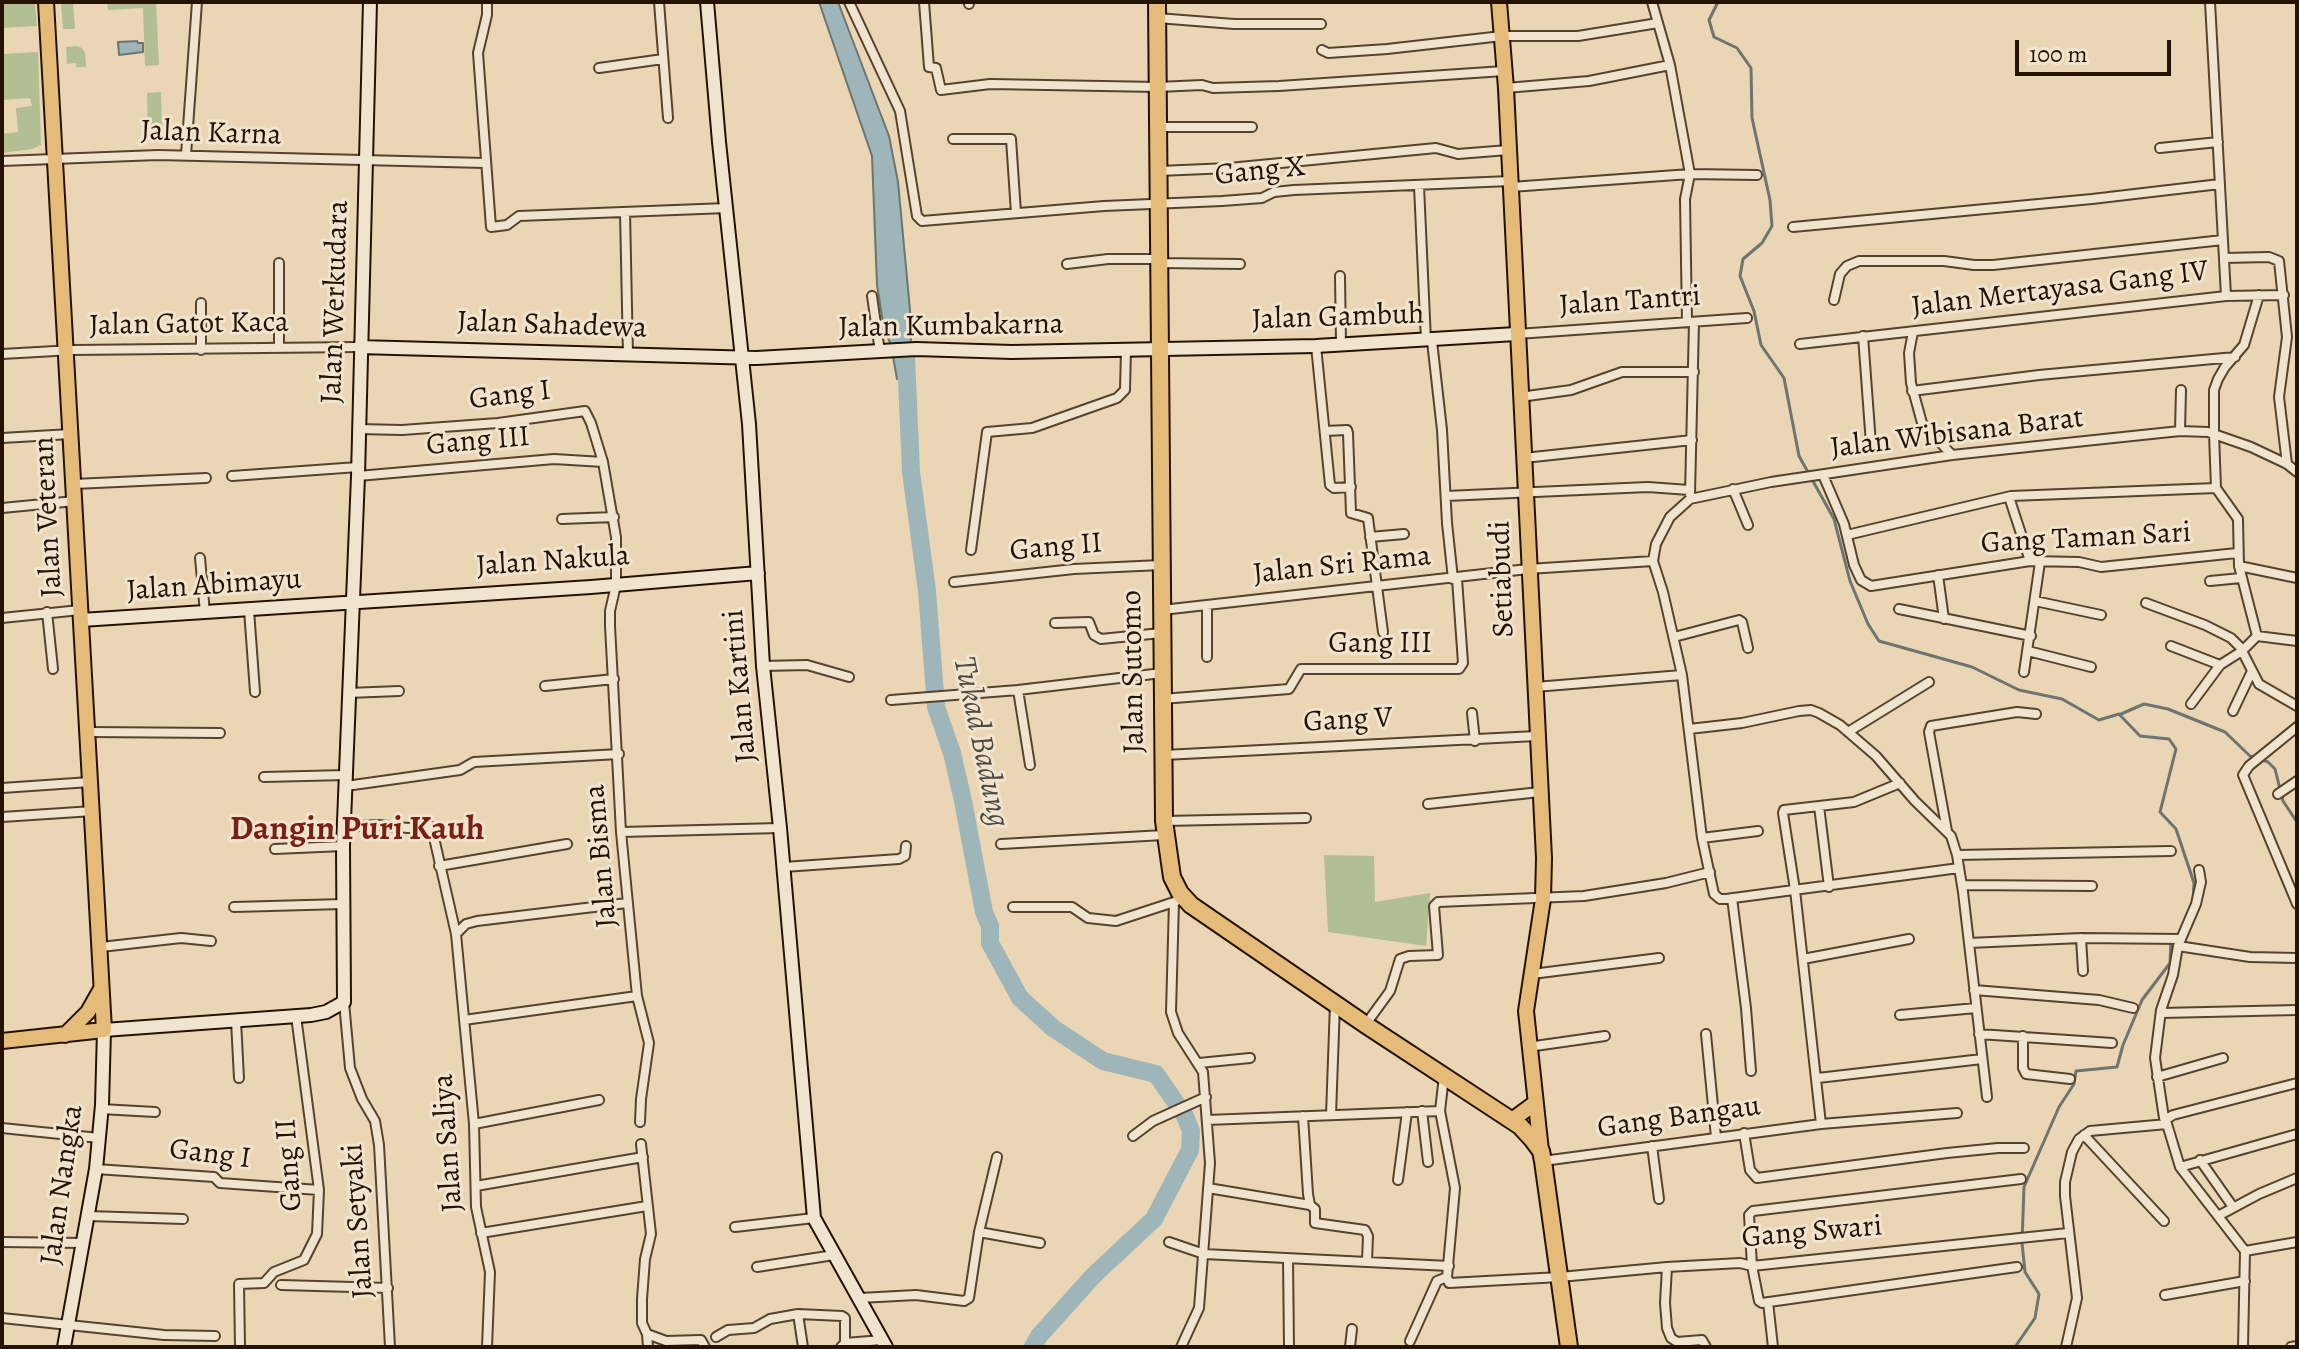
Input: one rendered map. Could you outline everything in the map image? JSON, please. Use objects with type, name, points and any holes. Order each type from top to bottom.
[{"type":"highway","name":"Jalan Sutomo","points":[[1157,10],[1164,828],[1179,900]]},
{"type":"highway","points":[[1179,900],[1525,1131],[1542,1156],[1569,1347]]},
{"type":"main road","name":"Jalan Veteran","points":[[46,2],[104,1030]]},
{"type":"main road","name":"Setiabudi","points":[[1499,2],[1506,88],[1540,792],[1543,899],[1526,1011],[1542,1156]]},
{"type":"main road","points":[[64,1035],[88,1012],[103,986]]},
{"type":"main road","points":[[2,1041],[104,1030]]},
{"type":"main road","points":[[1512,1120],[1535,1103]]},
{"type":"street","points":[[186,155],[197,2]]},
{"type":"street","name":"Jalan Werkudara","points":[[344,1002],[343,846],[358,472],[370,2]]},
{"type":"street","points":[[487,2],[478,53],[492,227],[507,225],[519,216],[727,208]]},
{"type":"street","points":[[659,2],[668,118]]},
{"type":"street","name":"Jalan Kartini","points":[[707,2],[743,357],[763,666],[784,867],[814,1218],[884,1344]]},
{"type":"street","name":"Gang X","points":[[849,2],[900,111],[919,219],[924,221],[1104,206],[1262,198],[1274,192],[1294,190],[1510,184],[1690,174],[1757,175]]},
{"type":"street","points":[[924,2],[929,67],[936,68],[941,90],[990,84],[1279,86],[1504,71]]},
{"type":"street","points":[[1652,2],[1670,65],[1690,174],[1685,199],[1694,372],[1690,494],[1661,530],[1653,561],[1682,675],[1702,838],[1714,894],[1720,899],[1732,898],[1959,868]]},
{"type":"street","name":"Jalan Mertayasa Gang IV","points":[[1800,344],[2226,296],[2210,2]]},
{"type":"street","points":[[1157,10],[1234,24],[1321,24]]},
{"type":"street","points":[[1322,50],[1328,53],[1372,50],[1502,36],[1578,36],[1658,23]]},
{"type":"street","points":[[599,68],[663,59]]},
{"type":"street","points":[[1506,88],[1589,81],[1670,65]]},
{"type":"street","points":[[1158,127],[1252,127]]},
{"type":"street","points":[[953,139],[1011,139],[1016,213]]},
{"type":"street","points":[[2160,148],[2218,142]]},
{"type":"street","points":[[1158,171],[1229,168],[1436,148],[1458,154],[1508,150]]},
{"type":"street","name":"Jalan Karna","points":[[2,161],[186,155],[366,162]]},
{"type":"street","points":[[366,162],[485,163]]},
{"type":"street","points":[[1793,227],[2220,184]]},
{"type":"street","points":[[1419,186],[1429,341],[1442,430],[1455,579]]},
{"type":"street","points":[[625,212],[628,355]]},
{"type":"street","points":[[1834,300],[1840,274],[1847,266],[1859,261],[1944,261],[1993,265],[2223,240]]},
{"type":"street","points":[[2224,258],[2276,258],[2280,266],[2287,337],[2279,397],[2287,464]]},
{"type":"street","points":[[1067,264],[1160,261],[1240,264]]},
{"type":"street","points":[[279,263],[279,348]]},
{"type":"street","points":[[1340,276],[1341,344]]},
{"type":"street","points":[[2257,636],[2239,566],[2238,519],[2216,488],[2214,390],[2222,372],[2244,345],[2259,295]]},
{"type":"street","points":[[2226,296],[2284,295]]},
{"type":"street","points":[[872,296],[884,352]]},
{"type":"street","points":[[201,303],[201,350]]},
{"type":"street","name":"Jalan Tantri","points":[[1516,334],[1747,318]]},
{"type":"street","points":[[1913,332],[1909,353],[1912,391],[1922,423],[1952,455]]},
{"type":"street","name":"Jalan Gambuh","points":[[1161,349],[1316,346],[1516,334]]},
{"type":"street","points":[[1863,336],[1871,444]]},
{"type":"street","points":[[1316,346],[1330,485],[1334,488],[1351,487]]},
{"type":"street","name":"Jalan Gatot Kaca","points":[[2,354],[359,347]]},
{"type":"street","name":"Jalan Sahadewa","points":[[359,347],[743,357]]},
{"type":"street","name":"Jalan Kumbakarna","points":[[743,357],[916,349],[1012,352],[1161,349]]},
{"type":"street","points":[[971,550],[987,432],[1032,428],[1110,403],[1125,390],[1126,349]]},
{"type":"street","points":[[1912,391],[2039,375],[2235,357]]},
{"type":"street","points":[[1520,397],[1571,390],[1622,372],[1694,372]]},
{"type":"street","points":[[2180,431],[2181,390]]},
{"type":"street","name":"Gang I","points":[[358,429],[402,430],[498,423],[585,411],[603,462],[614,517],[616,585]]},
{"type":"street","points":[[1325,431],[1347,430],[1348,433],[1351,513],[1368,517],[1383,632]]},
{"type":"street","name":"Jalan Wibisana Barat","points":[[1446,496],[1648,487],[1690,494],[1952,455],[2180,431],[2214,434],[2251,447],[2297,472]]},
{"type":"street","points":[[2,438],[71,434]]},
{"type":"street","points":[[1524,458],[1692,440]]},
{"type":"street","name":"Gang III","points":[[232,476],[358,472],[554,459],[603,462]]},
{"type":"street","name":"Gang Taman Sari","points":[[1820,476],[1847,535],[1854,565],[1865,585],[2030,561],[2079,562],[2101,567],[2237,553]]},
{"type":"street","points":[[74,484],[206,478]]},
{"type":"street","points":[[1847,535],[2009,497],[2216,488]]},
{"type":"street","points":[[1733,489],[1748,525]]},
{"type":"street","points":[[2009,497],[2030,561]]},
{"type":"street","points":[[2,508],[75,501]]},
{"type":"street","points":[[562,519],[614,517]]},
{"type":"street","points":[[1370,537],[1404,534]]},
{"type":"street","points":[[200,558],[205,613]]},
{"type":"street","name":"Jalan Sri Rama","points":[[1162,610],[1528,569],[1653,561]]},
{"type":"street","points":[[2024,672],[2040,562]]},
{"type":"street","name":"Gang II","points":[[954,582],[1074,569],[1161,565]]},
{"type":"street","points":[[2239,566],[2297,578]]},
{"type":"street","name":"Jalan Nakula","points":[[352,603],[616,585],[758,569]]},
{"type":"street","points":[[1938,575],[1944,619]]},
{"type":"street","points":[[2210,581],[2241,578]]},
{"type":"street","name":"Gang III","points":[[1162,699],[1289,689],[1301,669],[1459,669],[1463,663],[1455,579]]},
{"type":"street","name":"Jalan Bisma","points":[[616,585],[610,611],[621,832],[637,996],[649,1043],[640,1122]]},
{"type":"street","points":[[2035,601],[2101,615]]},
{"type":"street","name":"Jalan Abimayu","points":[[80,615],[205,613],[352,603]]},
{"type":"street","points":[[2146,603],[2225,634],[2242,651],[2259,684],[2297,706]]},
{"type":"street","points":[[1207,605],[1207,657]]},
{"type":"street","points":[[1899,609],[2031,636]]},
{"type":"street","points":[[249,610],[255,692]]},
{"type":"street","points":[[47,612],[53,669]]},
{"type":"street","points":[[2,618],[47,612],[80,615]]},
{"type":"street","points":[[1674,637],[1739,620],[1748,648]]},
{"type":"street","points":[[1055,623],[1089,622],[1094,635],[1101,639],[1161,633]]},
{"type":"street","points":[[2257,636],[2297,641]]},
{"type":"street","points":[[2191,704],[2220,665],[2242,651],[2257,636]]},
{"type":"street","points":[[2171,646],[2220,665]]},
{"type":"street","points":[[2028,651],[2091,667]]},
{"type":"street","points":[[763,666],[807,665],[849,677]]},
{"type":"street","points":[[2233,711],[2252,671]]},
{"type":"street","points":[[891,700],[1018,690],[1162,673]]},
{"type":"street","points":[[1533,687],[1682,675]]},
{"type":"street","points":[[545,686],[614,679]]},
{"type":"street","points":[[1848,732],[1929,682]]},
{"type":"street","points":[[1018,690],[1030,765]]},
{"type":"street","points":[[348,693],[399,691]]},
{"type":"street","points":[[1689,729],[1811,710],[1848,732],[1876,756],[1947,831],[1954,843],[1962,885],[1987,1097]]},
{"type":"street","points":[[1947,831],[1929,732],[1931,726],[2017,712],[2036,714]]},
{"type":"street","points":[[1472,713],[1475,741]]},
{"type":"street","points":[[2297,727],[2249,766],[2243,775],[2297,904]]},
{"type":"street","points":[[88,732],[220,733]]},
{"type":"street","name":"Gang V","points":[[1163,755],[1536,736]]},
{"type":"street","points":[[264,777],[346,780],[460,770],[470,763],[619,754]]},
{"type":"street","points":[[2278,794],[2297,781]]},
{"type":"street","points":[[2,788],[90,782]]},
{"type":"street","points":[[1821,1124],[1818,1078],[1783,811],[1854,802],[1900,783]]},
{"type":"street","points":[[1428,804],[1540,792]]},
{"type":"street","points":[[1819,806],[1829,887]]},
{"type":"street","points":[[2,817],[93,811]]},
{"type":"street","points":[[1001,844],[1306,818]]},
{"type":"street","name":"Jalan Saliya","points":[[344,827],[378,825],[408,828],[429,825],[432,833],[456,934],[474,1124],[476,1186],[481,1233],[490,1272],[487,1347]]},
{"type":"street","points":[[621,832],[780,828]]},
{"type":"street","points":[[1702,838],[1758,831]]},
{"type":"street","points":[[439,866],[567,844]]},
{"type":"street","points":[[275,849],[343,846]]},
{"type":"street","points":[[784,867],[899,859],[905,856],[906,846]]},
{"type":"street","points":[[1957,855],[2171,851]]},
{"type":"street","points":[[2199,870],[2201,882],[2178,941],[2161,1013],[2155,1058],[2165,1121],[2180,1167],[2245,1251],[2243,1347]]},
{"type":"street","points":[[1366,1025],[1390,991],[1400,959],[1438,955],[1434,906],[1438,902],[1584,896],[1666,883],[1710,872]]},
{"type":"street","points":[[1962,885],[2092,886]]},
{"type":"street","points":[[1732,898],[1751,1071]]},
{"type":"street","points":[[1013,907],[1072,907],[1088,918],[1110,921],[1129,918],[1144,910],[1179,900],[1171,1012],[1178,1033],[1199,1063],[1206,1097],[1210,1151],[1199,1308],[1181,1347]]},
{"type":"street","points":[[456,934],[466,924],[477,921],[627,903]]},
{"type":"street","points":[[234,907],[343,904]]},
{"type":"street","points":[[101,947],[181,938],[211,941]]},
{"type":"street","points":[[1969,943],[2081,938],[2166,939],[2250,957],[2297,958]]},
{"type":"street","points":[[2081,938],[2083,971]]},
{"type":"street","points":[[1803,959],[1909,939]]},
{"type":"street","points":[[1532,974],[1659,958]]},
{"type":"street","points":[[1974,990],[2099,1000],[2133,1008]]},
{"type":"street","points":[[464,1020],[637,996]]},
{"type":"street","points":[[104,1030],[323,1013],[344,1002]]},
{"type":"street","name":"Jalan Setyaki","points":[[344,1002],[350,1068],[375,1121],[379,1145],[390,1347]]},
{"type":"street","points":[[1331,1115],[1335,1004]]},
{"type":"street","points":[[1900,1015],[1976,1008]]},
{"type":"street","points":[[2161,1013],[2297,1010]]},
{"type":"street","name":"Gang II","points":[[240,1347],[239,1284],[264,1283],[274,1272],[301,1262],[309,1254],[317,1234],[319,1190],[296,1016]]},
{"type":"street","points":[[236,1021],[239,1078]]},
{"type":"street","name":"Jalan Nangka","points":[[64,1347],[96,1169],[104,1030]]},
{"type":"street","points":[[1706,1034],[1716,1137]]},
{"type":"street","points":[[1979,1034],[2112,1043]]},
{"type":"street","points":[[1528,1047],[1605,1036]]},
{"type":"street","points":[[2023,1036],[2023,1068],[2026,1074],[2070,1079]]},
{"type":"street","points":[[1199,1063],[1250,1058]]},
{"type":"street","points":[[2157,1077],[2223,1058]]},
{"type":"street","points":[[1818,1078],[1982,1059]]},
{"type":"street","points":[[1410,1341],[1437,1281],[1447,1277],[1449,1266],[1455,1181],[1440,1111],[1444,1075]]},
{"type":"street","points":[[2066,1347],[2077,1298],[2068,1233],[2066,1173],[2072,1152],[2084,1135],[2090,1131],[2165,1121],[2297,1083]]},
{"type":"street","points":[[1133,1136],[1153,1121],[1206,1097]]},
{"type":"street","points":[[474,1124],[599,1100]]},
{"type":"street","points":[[101,1109],[155,1112]]},
{"type":"street","points":[[1422,1111],[1428,1162]]},
{"type":"street","points":[[1207,1120],[1440,1111]]},
{"type":"street","points":[[1398,1180],[1407,1112]]},
{"type":"street","name":"Gang Bangau","points":[[1542,1156],[1652,1146],[1821,1124],[1957,1113]]},
{"type":"street","points":[[1303,1116],[1310,1205]]},
{"type":"street","points":[[2,1128],[99,1138]]},
{"type":"street","points":[[1744,1133],[1750,1170],[1757,1178],[1985,1149],[2024,1148]]},
{"type":"street","points":[[2180,1167],[2297,1134]]},
{"type":"street","points":[[2084,1135],[2164,1221]]},
{"type":"street","points":[[641,1144],[651,1234],[645,1259],[641,1317],[648,1347]]},
{"type":"street","points":[[1652,1146],[1659,1199]]},
{"type":"street","points":[[476,1186],[643,1157]]},
{"type":"street","points":[[860,1298],[916,1295],[964,1301],[969,1298],[979,1232],[997,1157]]},
{"type":"street","points":[[2200,1160],[2233,1207]]},
{"type":"street","name":"Gang I","points":[[96,1169],[214,1177],[220,1183],[319,1190]]},
{"type":"street","points":[[2218,1216],[2297,1178]]},
{"type":"street","points":[[2017,1267],[1759,1301],[1752,1266],[1749,1215],[1753,1211],[2021,1179]]},
{"type":"street","points":[[1208,1188],[1310,1205],[1315,1209],[1315,1224],[1365,1230],[1368,1236],[1367,1262]]},
{"type":"street","points":[[481,1233],[647,1206]]},
{"type":"street","points":[[88,1216],[183,1219]]},
{"type":"street","points":[[735,1227],[814,1218]]},
{"type":"street","points":[[979,1232],[1040,1243]]},
{"type":"street","name":"Gang Swari","points":[[1447,1277],[1452,1283],[1667,1267],[1740,1263],[1752,1266],[2068,1233]]},
{"type":"street","points":[[2,1242],[83,1243]]},
{"type":"street","points":[[1169,1242],[1204,1254],[1449,1266]]},
{"type":"street","points":[[2245,1251],[2297,1242]]},
{"type":"street","points":[[757,1267],[834,1255]]},
{"type":"street","points":[[1288,1259],[1289,1347]]},
{"type":"street","points":[[1667,1267],[1667,1328],[1671,1338],[1677,1342],[1702,1340],[1706,1347]]},
{"type":"street","points":[[2165,1295],[2245,1281]]},
{"type":"street","points":[[281,1285],[388,1288]]},
{"type":"street","points":[[1768,1302],[1773,1347]]},
{"type":"street","points":[[716,1337],[728,1330],[754,1328],[770,1319],[798,1314],[844,1317],[843,1345],[884,1344]]},
{"type":"street","points":[[798,1314],[803,1347]]},
{"type":"street","points":[[2,1318],[164,1335],[215,1336]]},
{"type":"street","points":[[1350,1347],[1352,1329]]},
{"type":"street","points":[[647,1334],[666,1341],[701,1340],[705,1347]]},
{"type":"street","points":[[164,1335],[166,1347]]},
{"type":"street","points":[[2291,1347],[2297,1346]]},
{"type":"green space","points":[[2,2],[35,2],[37,26],[2,28]]},
{"type":"green space","points":[[61,2],[73,2],[75,29],[63,29]]},
{"type":"green space","points":[[107,2],[156,2],[159,65],[145,66],[143,8],[108,10]]},
{"type":"green space","points":[[77,46],[85,53],[86,67],[67,64],[66,47]]},
{"type":"green space","points":[[38,52],[41,145],[2,153],[2,134],[18,132],[16,108],[32,106],[30,98],[2,100],[2,54]]},
{"type":"green space","points":[[161,92],[162,128],[148,129],[147,93]]},
{"type":"green space","points":[[1324,855],[1374,856],[1375,902],[1430,893],[1426,946],[1328,932]]},
{"type":"water","points":[[819,2],[838,2],[889,136],[898,182],[910,310],[912,380],[897,379],[891,345],[884,329],[877,285],[872,156]]},
{"type":"water","points":[[118,42],[143,43],[143,52],[119,55]]},
{"type":"waterway","points":[[1718,2],[1709,20],[1714,37],[1737,48],[1751,68],[1752,118],[1770,200],[1772,226],[1762,243],[1743,259],[1740,276],[1754,311],[1761,345],[1784,378],[1799,456],[1834,519],[1850,581],[1868,624],[1879,641],[1972,667],[2019,690],[2062,699],[2099,720],[2119,714],[2140,736],[2169,739],[2176,749],[2160,812],[2176,829],[2194,883],[2193,901]]},
{"type":"waterway","name":"Tukad Badung","points":[[906,357],[911,472],[927,591],[936,707],[952,753],[963,801],[984,912],[990,926],[990,943],[1020,998],[1053,1028],[1103,1061],[1156,1074],[1185,1116],[1191,1131],[1190,1150],[1154,1219],[1094,1275],[1039,1336],[1033,1347]]},
{"type":"waterway","points":[[2121,714],[2144,704],[2168,709],[2225,732],[2250,756],[2268,762],[2275,769],[2283,801],[2297,822]]},
{"type":"waterway","points":[[2015,1347],[2035,1318],[2039,1294],[2025,1272],[2022,1243],[2024,1187],[2059,1107],[2074,1084],[2076,1071],[2117,1067],[2142,1000],[2170,963],[2171,941]]},
{"type":"district","name":"Dangin Puri Kauh","points":[[357,831]]}]
